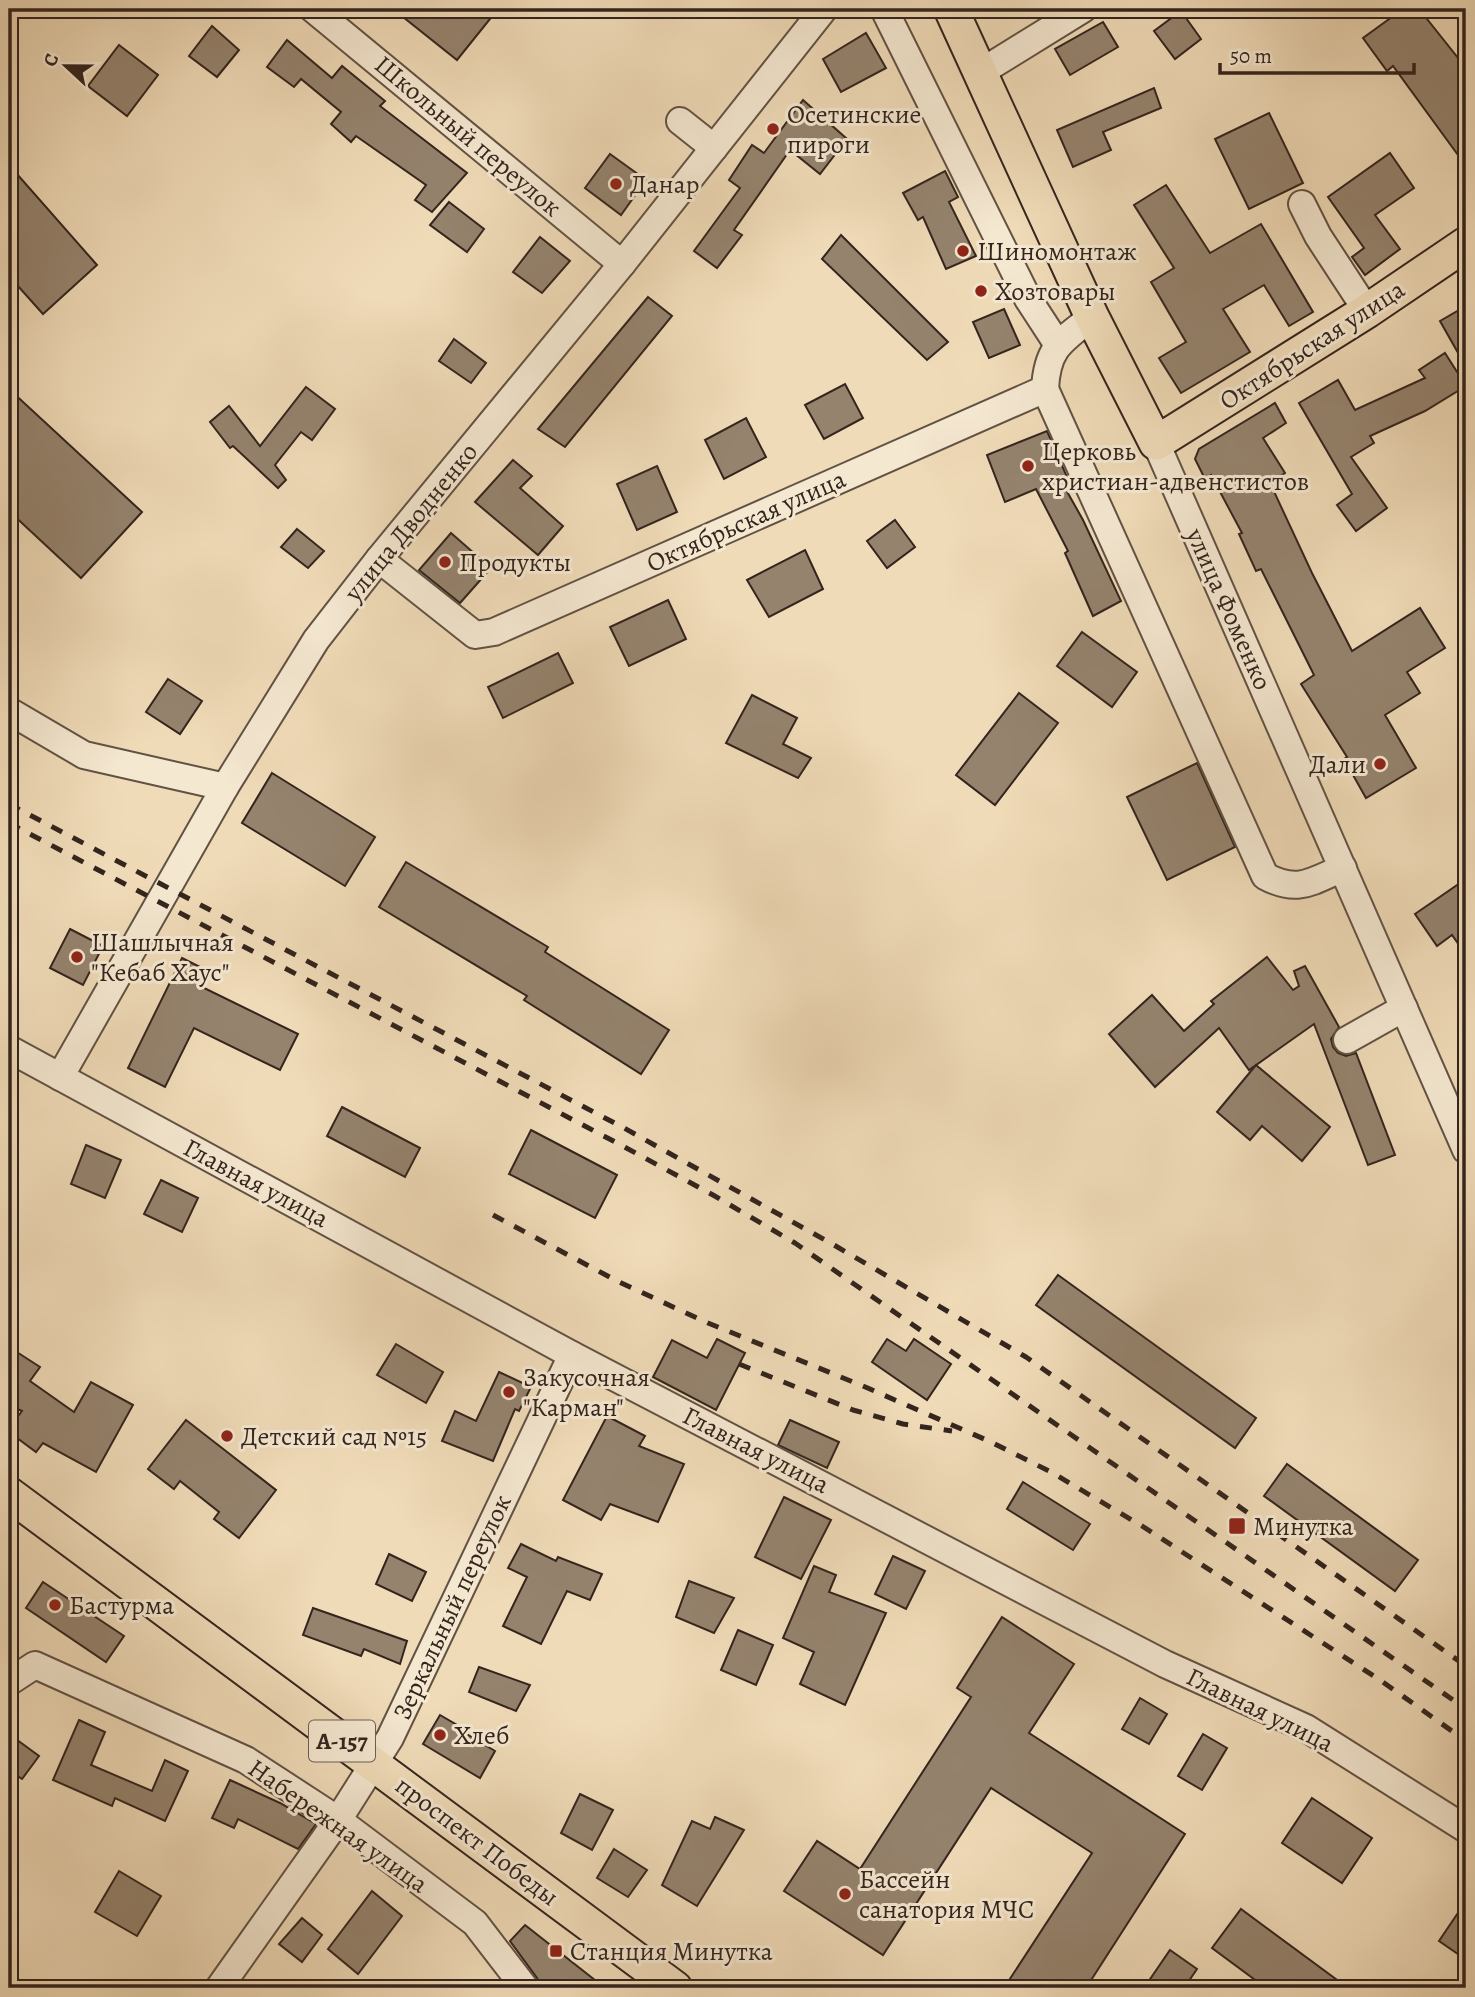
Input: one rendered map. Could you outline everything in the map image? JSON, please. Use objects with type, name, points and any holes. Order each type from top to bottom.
[{"type":"main road","name":"улица Фоменко","points":[[951,9],[1092,317],[1156,443]]},
{"type":"main road","name":"Октябрьская улица","points":[[1156,443],[1367,311],[1466,244]]},
{"type":"main road","name":"проспект Победы","points":[[9,1494],[675,1988]]},
{"type":"street","name":"Школьный переулок","points":[[313,9],[622,264]]},
{"type":"street","name":"улица Дводненко","points":[[60,1077],[225,787],[311,647],[379,559],[622,264],[824,9]]},
{"type":"street","points":[[884,9],[1028,299],[1058,345]]},
{"type":"street","points":[[981,72],[1083,9]]},
{"type":"street","points":[[680,121],[713,148]]},
{"type":"street","points":[[1302,204],[1318,236],[1367,311]]},
{"type":"street","points":[[1092,317],[1058,345],[1046,368],[1045,389],[1265,876],[1280,884],[1301,886],[1343,868]]},
{"type":"street","name":"Октябрьская улица","points":[[379,559],[475,635],[494,632],[1045,389]]},
{"type":"street","name":"улица Фоменко","points":[[1156,443],[1466,1150]]},
{"type":"street","points":[[9,711],[84,755],[225,787]]},
{"type":"street","points":[[1347,1040],[1404,1008]]},
{"type":"street","name":"Главная улица","points":[[9,1049],[572,1355],[1165,1664],[1306,1728],[1466,1829]]},
{"type":"street","name":"Зеркальный переулок","points":[[219,1988],[338,1820],[390,1738],[572,1355]]},
{"type":"street","name":"Набережная улица","points":[[9,1682],[35,1665],[246,1760],[338,1820],[475,1923],[525,1988]]},
{"type":"building","points":[[393,9],[498,9],[457,60]]},
{"type":"building","points":[[1403,9],[1419,9],[1466,68],[1466,166],[1393,66],[1387,71],[1363,38]]},
{"type":"building","points":[[1181,11],[1201,39],[1175,59],[1154,31]]},
{"type":"building","points":[[1103,22],[1118,47],[1070,75],[1055,49]]},
{"type":"building","points":[[212,26],[239,50],[217,77],[189,56]]},
{"type":"building","points":[[866,33],[886,68],[841,92],[823,59]]},
{"type":"building","points":[[287,40],[332,78],[342,66],[385,101],[380,106],[467,173],[432,212],[415,200],[426,185],[356,136],[351,142],[331,124],[341,112],[301,79],[294,87],[267,67]]},
{"type":"building","points":[[119,45],[158,75],[127,116],[88,86]]},
{"type":"building","points":[[1154,88],[1161,108],[1103,132],[1111,150],[1073,167],[1057,130]]},
{"type":"building","points":[[803,100],[847,139],[820,174],[790,150],[734,230],[742,235],[717,268],[694,251],[740,188],[729,180],[752,145],[764,153]]},
{"type":"building","points":[[1269,113],[1303,183],[1249,209],[1215,139]]},
{"type":"building","points":[[1390,153],[1414,188],[1375,215],[1400,249],[1365,275],[1352,257],[1364,248],[1328,197]]},
{"type":"building","name":"Данар","points":[[610,154],[646,180],[621,215],[585,188]]},
{"type":"building","points":[[9,165],[97,265],[43,314],[9,276]]},
{"type":"building","points":[[945,171],[958,197],[949,202],[976,256],[946,269],[923,217],[918,220],[903,193]]},
{"type":"building","points":[[1166,185],[1210,253],[1261,224],[1313,312],[1289,326],[1264,285],[1223,309],[1250,352],[1181,393],[1159,358],[1186,342],[1151,282],[1174,268],[1134,205]]},
{"type":"building","points":[[449,202],[484,229],[467,252],[430,225]]},
{"type":"building","points":[[841,235],[948,342],[927,360],[822,259]]},
{"type":"building","points":[[540,237],[570,261],[542,293],[513,272]]},
{"type":"building","points":[[648,297],[672,316],[565,447],[538,429]]},
{"type":"building","points":[[1466,306],[1466,367],[1440,321]]},
{"type":"building","points":[[1004,309],[1020,345],[989,358],[973,322]]},
{"type":"building","points":[[454,339],[486,363],[471,383],[439,361]]},
{"type":"building","points":[[1445,353],[1466,386],[1425,411],[1370,436],[1374,443],[1351,457],[1387,508],[1356,531],[1337,505],[1352,494],[1299,403],[1338,380],[1355,410],[1425,378],[1419,370]]},
{"type":"building","points":[[845,384],[863,418],[824,439],[805,405]]},
{"type":"building","points":[[306,387],[335,409],[312,440],[301,432],[275,465],[286,480],[278,488],[233,446],[230,448],[210,422],[229,406],[260,446]]},
{"type":"building","points":[[9,389],[142,512],[81,578],[9,511]]},
{"type":"building","points":[[1275,403],[1286,423],[1263,438],[1285,473],[1270,483],[1352,651],[1420,608],[1445,648],[1407,672],[1420,693],[1385,715],[1416,768],[1366,798],[1344,759],[1347,757],[1301,684],[1314,675],[1261,569],[1256,571],[1239,534],[1242,533],[1211,475],[1205,479],[1195,459],[1199,449]]},
{"type":"building","points":[[746,418],[766,457],[724,479],[705,440]]},
{"type":"building","points":[[1047,431],[1067,477],[1060,479],[1083,520],[1121,601],[1093,616],[1065,553],[1068,551],[1036,489],[1005,502],[987,455]]},
{"type":"building","points":[[513,460],[532,476],[520,488],[563,526],[538,555],[475,502]]},
{"type":"building","points":[[657,466],[677,512],[637,530],[617,484]]},
{"type":"building","points":[[895,520],[915,547],[887,568],[867,541]]},
{"type":"building","points":[[297,529],[324,551],[308,568],[281,547]]},
{"type":"building","points":[[451,533],[491,568],[460,603],[419,570]]},
{"type":"building","points":[[805,550],[823,589],[769,617],[747,580]]},
{"type":"building","points":[[668,600],[686,639],[629,666],[610,627]]},
{"type":"building","points":[[1082,632],[1137,672],[1112,707],[1057,666]]},
{"type":"building","points":[[558,653],[573,683],[503,718],[488,687]]},
{"type":"building","points":[[168,679],[202,701],[180,734],[146,712]]},
{"type":"building","points":[[1019,693],[1058,723],[995,805],[956,775]]},
{"type":"building","points":[[752,695],[797,718],[783,744],[811,758],[798,778],[726,743]]},
{"type":"building","points":[[1197,763],[1235,847],[1167,880],[1127,797]]},
{"type":"building","points":[[272,773],[375,837],[345,886],[242,823]]},
{"type":"building","points":[[406,862],[548,947],[545,952],[669,1030],[641,1074],[524,1000],[527,996],[379,907]]},
{"type":"building","points":[[1466,879],[1466,955],[1452,935],[1437,946],[1415,914]]},
{"type":"building","name":"Шашлычная \"Кебаб Хаус\"","points":[[70,929],[103,946],[83,985],[50,968]]},
{"type":"building","points":[[1267,957],[1293,990],[1299,986],[1294,971],[1305,966],[1339,1027],[1331,1039],[1333,1047],[1346,1056],[1356,1053],[1395,1155],[1368,1165],[1314,1024],[1249,1070],[1219,1028],[1155,1087],[1109,1034],[1152,995],[1184,1031],[1214,1004],[1211,1001]]},
{"type":"building","points":[[182,958],[210,972],[202,987],[298,1034],[280,1070],[194,1028],[165,1087],[128,1068]]},
{"type":"building","points":[[1256,1065],[1330,1127],[1302,1161],[1262,1126],[1250,1140],[1217,1112]]},
{"type":"building","points":[[342,1107],[420,1148],[405,1177],[327,1136]]},
{"type":"building","points":[[531,1130],[617,1175],[595,1218],[509,1174]]},
{"type":"building","points":[[86,1145],[121,1160],[105,1198],[71,1184]]},
{"type":"building","points":[[161,1180],[198,1198],[182,1232],[144,1214]]},
{"type":"building","points":[[1058,1275],[1256,1418],[1235,1448],[1036,1305]]},
{"type":"building","points":[[717,1339],[745,1353],[716,1410],[653,1377],[672,1340],[707,1358]]},
{"type":"building","points":[[887,1339],[906,1351],[914,1339],[951,1364],[927,1400],[872,1362]]},
{"type":"building","points":[[396,1344],[443,1372],[426,1403],[377,1375]]},
{"type":"building","points":[[9,1347],[40,1367],[30,1381],[74,1412],[91,1382],[133,1405],[96,1472],[43,1443],[36,1452],[9,1432],[9,1428],[22,1411],[13,1407],[9,1414]]},
{"type":"building","points":[[499,1372],[531,1387],[519,1411],[515,1409],[493,1461],[442,1441],[455,1411],[476,1421]]},
{"type":"building","points":[[607,1416],[645,1436],[639,1446],[684,1464],[658,1522],[610,1504],[601,1520],[563,1500]]},
{"type":"building","points":[[186,1420],[276,1490],[239,1538],[214,1519],[219,1512],[180,1481],[174,1489],[148,1469]]},
{"type":"building","points":[[790,1420],[839,1442],[827,1468],[778,1445]]},
{"type":"building","points":[[1287,1464],[1418,1560],[1395,1591],[1264,1496]]},
{"type":"building","points":[[1023,1482],[1090,1524],[1073,1550],[1007,1509]]},
{"type":"building","points":[[784,1497],[831,1520],[801,1579],[755,1557]]},
{"type":"building","points":[[521,1544],[556,1561],[558,1557],[602,1574],[590,1600],[567,1591],[541,1644],[503,1626],[527,1577],[508,1568]]},
{"type":"building","points":[[389,1554],[426,1572],[412,1601],[376,1584]]},
{"type":"building","points":[[893,1556],[925,1571],[906,1609],[875,1594]]},
{"type":"building","points":[[814,1566],[836,1575],[829,1592],[886,1613],[845,1705],[800,1684],[814,1652],[783,1638]]},
{"type":"building","points":[[689,1581],[734,1598],[714,1633],[676,1617]]},
{"type":"building","points":[[43,1582],[124,1636],[106,1662],[26,1608]]},
{"type":"building","points":[[313,1608],[407,1641],[400,1664],[364,1649],[361,1656],[303,1635]]},
{"type":"building","points":[[1002,1617],[1074,1664],[1029,1733],[1185,1834],[1086,1988],[1004,1988],[1092,1853],[991,1788],[883,1955],[784,1891],[817,1841],[860,1869],[971,1697],[957,1688]]},
{"type":"building","points":[[738,1630],[773,1645],[756,1685],[721,1670]]},
{"type":"building","points":[[479,1667],[530,1685],[516,1711],[469,1692]]},
{"type":"building","points":[[1140,1698],[1167,1714],[1149,1744],[1122,1729]]},
{"type":"building","points":[[440,1715],[495,1751],[480,1778],[423,1744]]},
{"type":"building","points":[[79,1720],[105,1732],[91,1765],[152,1791],[165,1760],[188,1771],[165,1821],[115,1798],[112,1806],[53,1780]]},
{"type":"building","points":[[9,1734],[39,1756],[22,1779],[9,1770]]},
{"type":"building","points":[[1203,1734],[1227,1748],[1202,1790],[1178,1776]]},
{"type":"building","points":[[230,1780],[280,1803],[316,1824],[298,1849],[238,1819],[234,1828],[212,1818]]},
{"type":"building","points":[[580,1794],[613,1810],[592,1850],[561,1833]]},
{"type":"building","points":[[1312,1798],[1372,1838],[1342,1883],[1282,1843]]},
{"type":"building","points":[[715,1817],[744,1830],[697,1906],[662,1885],[692,1821],[710,1829]]},
{"type":"building","points":[[614,1849],[647,1870],[628,1897],[597,1878]]},
{"type":"building","points":[[119,1871],[161,1896],[137,1936],[95,1912]]},
{"type":"building","points":[[372,1891],[402,1916],[358,1974],[328,1949]]},
{"type":"building","points":[[1466,1901],[1466,1942],[1458,1954],[1439,1941]]},
{"type":"building","points":[[1241,1909],[1348,1988],[1266,1988],[1212,1948]]},
{"type":"building","points":[[302,1918],[322,1935],[302,1962],[279,1944]]},
{"type":"building","points":[[525,1925],[605,1988],[541,1988],[537,1978],[510,1941]]},
{"type":"building","points":[[1170,1950],[1197,1969],[1184,1988],[1144,1988]]},
{"type":"railway","points":[[9,804],[624,1128],[834,1245],[1026,1357],[1466,1666]]},
{"type":"railway","points":[[9,823],[619,1144],[795,1243],[1466,1709]]},
{"type":"railway","points":[[493,1215],[619,1282],[708,1323],[863,1386],[991,1442],[1051,1472],[1142,1526],[1380,1680],[1466,1741]]},
{"type":"railway","points":[[739,1364],[853,1410],[903,1424],[952,1431]]},
{"type":"place","name":"Осетинские пироги","points":[[773,129]]},
{"type":"place","name":"Данар","points":[[616,184]]},
{"type":"place","name":"Шиномонтаж","points":[[963,251]]},
{"type":"place","name":"Хозтовары","points":[[981,291]]},
{"type":"place","name":"Церковь христиан-адвенстистов","points":[[1028,466]]},
{"type":"place","name":"Продукты","points":[[445,562]]},
{"type":"place","name":"Дали","points":[[1380,764]]},
{"type":"place","name":"Шашлычная \"Кебаб Хаус\"","points":[[77,957]]},
{"type":"place","name":"Закусочная \"Карман\"","points":[[509,1392]]},
{"type":"place","name":"Детский сад №15","points":[[227,1436]]},
{"type":"place","name":"Минутка","points":[[1237,1526]]},
{"type":"place","name":"Бастурма","points":[[55,1605]]},
{"type":"place","name":"Хлеб","points":[[440,1735]]},
{"type":"place","name":"Бассейн санатория МЧС","points":[[845,1894]]},
{"type":"place","name":"Станция Минутка","points":[[556,1951]]}]
